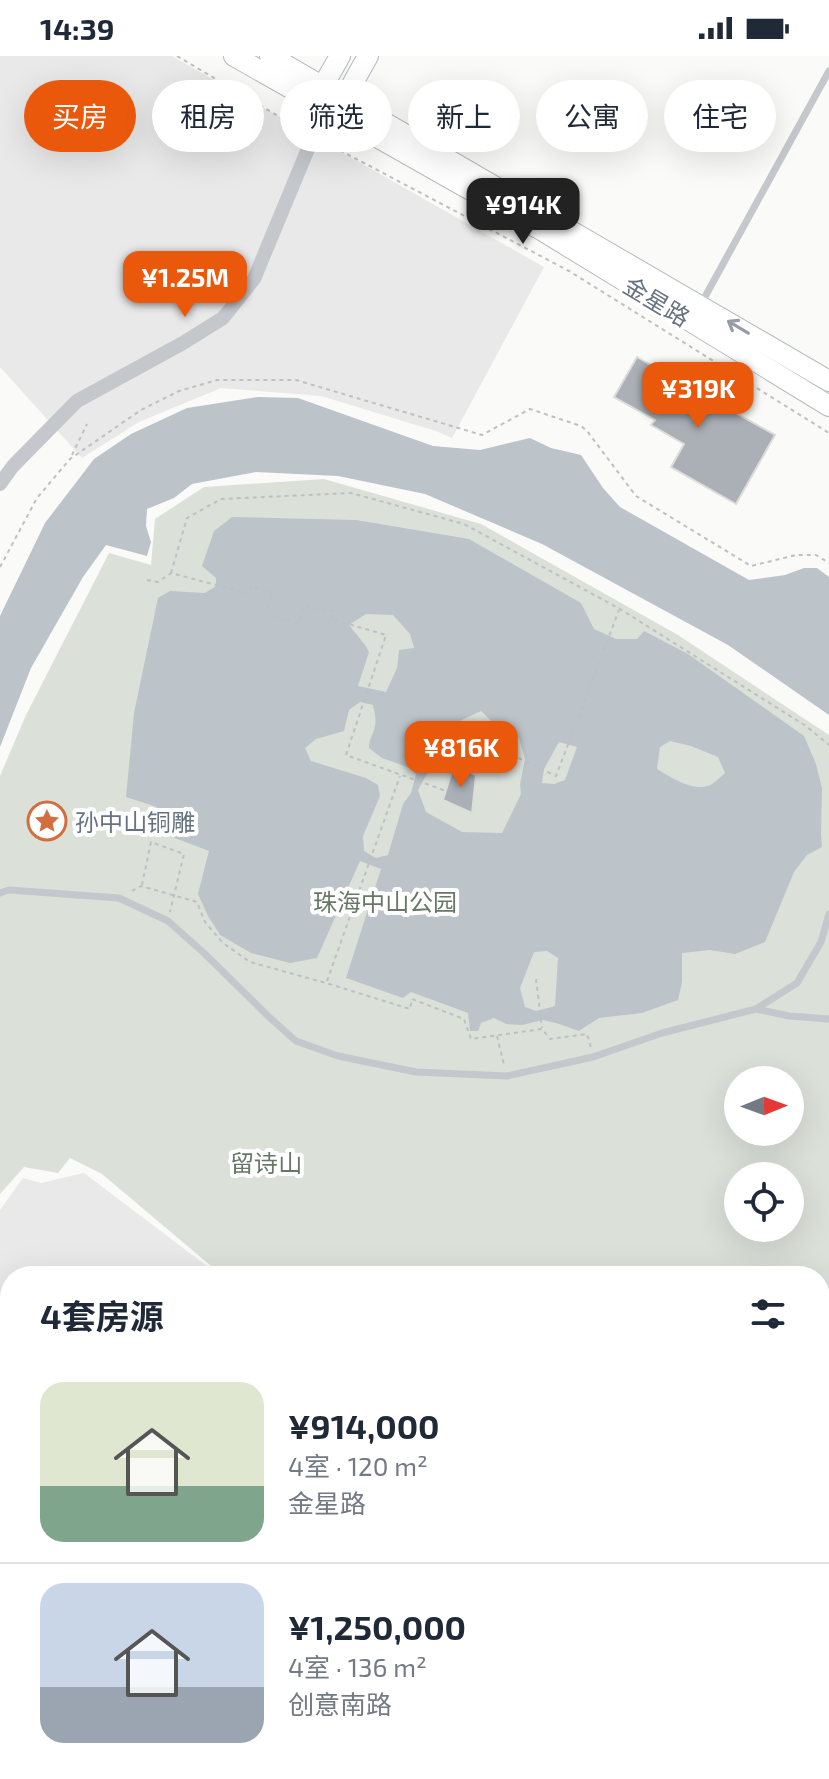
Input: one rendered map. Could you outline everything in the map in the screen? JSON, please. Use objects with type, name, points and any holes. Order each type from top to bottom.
[{"type":"street","name":"金星路","points":[[234,56],[283,80]]},
{"type":"street","name":"金星路","points":[[270,56],[300,80]]},
{"type":"street","points":[[334,80],[340,56]]},
{"type":"street","points":[[347,80],[368,56]]},
{"type":"street","name":"金星路","points":[[392,140],[543,231],[694,313],[829,381]]},
{"type":"street","points":[[0,484],[13,466],[77,401],[223,318],[254,279],[306,152]]},
{"type":"street","name":"金星路","points":[[694,313],[829,406]]},
{"type":"lane","points":[[694,313],[829,71]]},
{"type":"lane","points":[[0,893],[9,890],[119,898],[168,921],[296,1041],[338,1056],[416,1072],[507,1076],[593,1057],[662,1033],[756,1009],[797,983],[821,942],[829,914]]},
{"type":"lane","points":[[756,1009],[789,1016],[829,1019]]},
{"type":"path","points":[[177,56],[280,117]]},
{"type":"path","points":[[343,152],[569,271],[829,433]]},
{"type":"path","points":[[70,459],[141,410],[179,391],[217,380],[296,380],[482,435],[530,409],[581,426],[636,496],[751,566],[796,555],[816,555],[829,563]]},
{"type":"path","points":[[0,567],[37,498],[70,459],[87,424]]},
{"type":"path","points":[[147,580],[158,582],[171,573],[187,518],[221,499],[351,493],[464,524],[620,609],[806,726],[829,745]]},
{"type":"path","points":[[171,573],[250,594],[251,587],[273,592],[266,615],[299,623],[304,606],[334,612],[331,619],[386,635],[346,755],[446,791]]},
{"type":"path","points":[[458,767],[465,752],[502,750],[556,776],[620,609]]},
{"type":"path","points":[[326,983],[401,775]]},
{"type":"path","points":[[141,886],[151,842],[184,854],[168,921]]},
{"type":"path","points":[[119,898],[141,886],[197,902],[205,922],[223,943],[250,962],[410,1009],[412,999],[464,1019],[471,1039],[542,1029]]},
{"type":"path","points":[[536,979],[542,1029],[550,1039],[587,1034],[593,1057]]},
{"type":"path","points":[[497,1035],[507,1076]]},
{"type":"shaded area","points":[[0,56],[172,56],[214,80],[152,80],[152,152],[264,152],[264,108],[280,117],[280,152],[341,152],[544,267],[452,438],[321,396],[221,388],[139,422],[82,458],[0,367]]},
{"type":"shaded area","points":[[258,397],[298,398],[433,446],[480,450],[530,438],[551,448],[581,455],[620,507],[749,580],[817,568],[829,577],[829,715],[728,645],[542,544],[425,494],[338,476],[256,472],[192,484],[174,498],[147,509],[146,526],[151,542],[147,556],[106,545],[83,577],[31,668],[0,747],[0,616],[45,523],[94,459],[131,434],[187,408]]},
{"type":"shaded area","points":[[232,517],[356,520],[469,539],[581,603],[594,629],[616,639],[637,639],[644,631],[688,654],[804,736],[822,788],[822,847],[807,855],[794,872],[765,942],[735,954],[710,950],[682,953],[682,982],[678,1000],[642,1013],[599,1018],[579,1031],[543,1020],[522,1025],[506,1024],[494,1018],[481,1023],[478,1031],[470,1031],[468,1013],[411,992],[403,998],[346,978],[381,869],[360,861],[317,958],[290,963],[251,953],[220,935],[198,894],[209,851],[149,828],[157,807],[126,797],[134,713],[158,598],[170,591],[205,593],[216,586],[216,578],[202,566],[214,531]],"holes":[[[366,614],[393,615],[410,634],[414,648],[399,650],[397,668],[386,692],[358,686],[369,652],[349,625]],[[360,702],[373,705],[375,724],[369,748],[382,758],[410,768],[416,774],[411,793],[403,804],[388,855],[376,858],[364,851],[363,836],[380,796],[378,785],[366,778],[311,761],[305,748],[316,739],[344,731],[349,710]],[[481,711],[497,726],[519,738],[525,759],[521,794],[502,833],[462,832],[426,812],[418,790],[445,741],[449,726]],[[670,741],[718,757],[725,773],[708,786],[695,787],[657,769],[660,747]],[[559,742],[577,747],[565,780],[554,784],[542,783],[544,769]],[[547,951],[558,958],[555,1006],[536,1011],[525,1007],[520,988],[534,952]]]},
{"type":"shaded area","points":[[84,1173],[207,1266],[0,1266],[0,1210],[23,1178],[41,1183]]},
{"type":"green space","name":"珠海中山公园","points":[[324,479],[481,524],[678,635],[829,735],[829,1266],[211,1266],[102,1174],[70,1158],[58,1173],[24,1167],[0,1194],[0,776],[26,715],[109,553],[151,565],[155,519],[204,487]]},
{"type":"building","points":[[637,357],[775,435],[736,504],[671,467],[684,444],[651,425],[655,420],[614,397]]},
{"type":"building","points":[[454,765],[476,775],[472,813],[443,800]]},
{"type":"place","name":"孙中山铜雕","points":[[47,821]]},
{"type":"park label","name":"留诗山","points":[[266,1162]]}]
